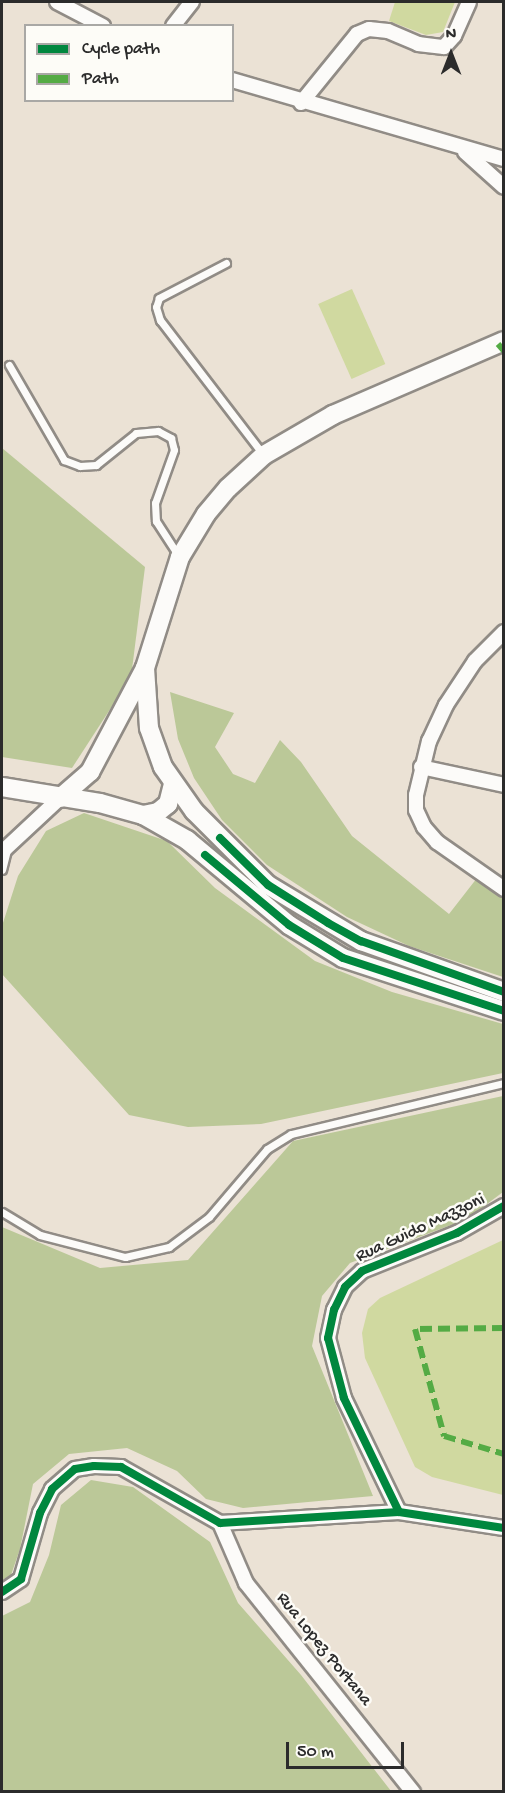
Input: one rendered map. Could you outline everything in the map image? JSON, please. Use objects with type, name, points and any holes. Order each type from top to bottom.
[{"type":"main road","points":[[60,798],[90,772],[145,668],[180,557],[206,514],[264,455],[333,415],[502,342]]},
{"type":"main road","points":[[145,668],[149,728],[173,784],[235,854],[268,885],[297,905],[361,941],[504,992]]},
{"type":"main road","points":[[116,721],[134,719],[149,728]]},
{"type":"main road","points":[[90,772],[100,803]]},
{"type":"main road","points":[[143,815],[158,812],[168,804],[173,784]]},
{"type":"main road","points":[[2,787],[100,803],[143,815],[187,840],[289,925],[343,958],[504,1011]]},
{"type":"street","points":[[57,2],[99,24]]},
{"type":"street","points":[[175,24],[192,2]]},
{"type":"street","points":[[301,103],[357,34],[369,29],[388,31],[418,44],[444,47],[454,36],[469,2]]},
{"type":"street","points":[[234,81],[301,103],[504,159]]},
{"type":"street","points":[[462,149],[504,187]]},
{"type":"street","points":[[504,632],[475,661],[446,705],[421,767],[416,810],[424,827],[437,842],[504,889]]},
{"type":"street","points":[[421,767],[504,785]]},
{"type":"street","points":[[4,850],[60,798]]},
{"type":"street","name":"Rua Guido Mazzoni","points":[[399,1512],[344,1398],[328,1338],[334,1310],[345,1287],[362,1270],[457,1233],[504,1206]]},
{"type":"street","points":[[2,1592],[21,1579],[40,1513],[52,1489],[75,1469],[121,1467],[220,1523],[399,1512],[504,1528]]},
{"type":"street","name":"Rua Lopez Portana","points":[[220,1523],[246,1583],[413,1791]]},
{"type":"lane","points":[[226,263],[159,298],[156,307],[160,320],[264,455]]},
{"type":"lane","points":[[9,365],[64,460],[80,466],[96,465],[136,433],[158,431],[171,438],[174,450],[155,503],[156,521],[180,557]]},
{"type":"lane","points":[[2,870],[4,850]]},
{"type":"lane","points":[[2,1212],[40,1235],[125,1257],[169,1247],[209,1216],[267,1149],[291,1134],[504,1083]]},
{"type":"green space","points":[[395,2],[455,2],[443,32],[426,35],[389,21]]},
{"type":"green space","points":[[352,289],[385,364],[352,379],[318,304]]},
{"type":"green space","points":[[2,448],[145,567],[131,677],[72,768],[2,757]]},
{"type":"green space","points":[[170,692],[234,713],[215,747],[233,774],[255,783],[280,740],[301,762],[352,836],[449,914],[477,878],[503,898],[503,977],[409,946],[347,917],[267,865],[222,820],[194,778],[178,739]]},
{"type":"green space","points":[[84,813],[167,841],[215,888],[315,961],[392,992],[503,1024],[503,1073],[261,1124],[188,1127],[129,1115],[2,974],[2,926],[18,876],[46,831]]},
{"type":"green space","points":[[503,1096],[503,1192],[467,1219],[350,1263],[322,1296],[312,1346],[373,1496],[243,1508],[206,1499],[177,1471],[127,1448],[69,1454],[33,1484],[20,1549],[11,1575],[2,1580],[2,1227],[100,1268],[188,1260],[293,1141]]},
{"type":"green space","points":[[503,1240],[503,1495],[432,1477],[415,1467],[365,1358],[362,1333],[368,1309],[380,1298]]},
{"type":"green space","points":[[91,1480],[133,1487],[210,1542],[238,1603],[301,1675],[391,1791],[2,1791],[2,1616],[30,1602],[49,1555],[61,1505]]},
{"type":"marked path","points":[[498,344],[504,351]]},
{"type":"marked path","points":[[504,1328],[415,1329],[444,1436],[504,1454]]},
{"type":"cycle path","points":[[220,838],[268,885],[361,941],[504,992]]},
{"type":"cycle path","points":[[205,855],[289,925],[343,958],[504,1011]]},
{"type":"cycle path","points":[[399,1512],[344,1398],[328,1338],[334,1310],[345,1287],[362,1271],[457,1233],[504,1206]]},
{"type":"cycle path","points":[[2,1592],[21,1579],[40,1513],[52,1489],[75,1469],[94,1466],[121,1467],[220,1523],[399,1512],[504,1528]]}]
